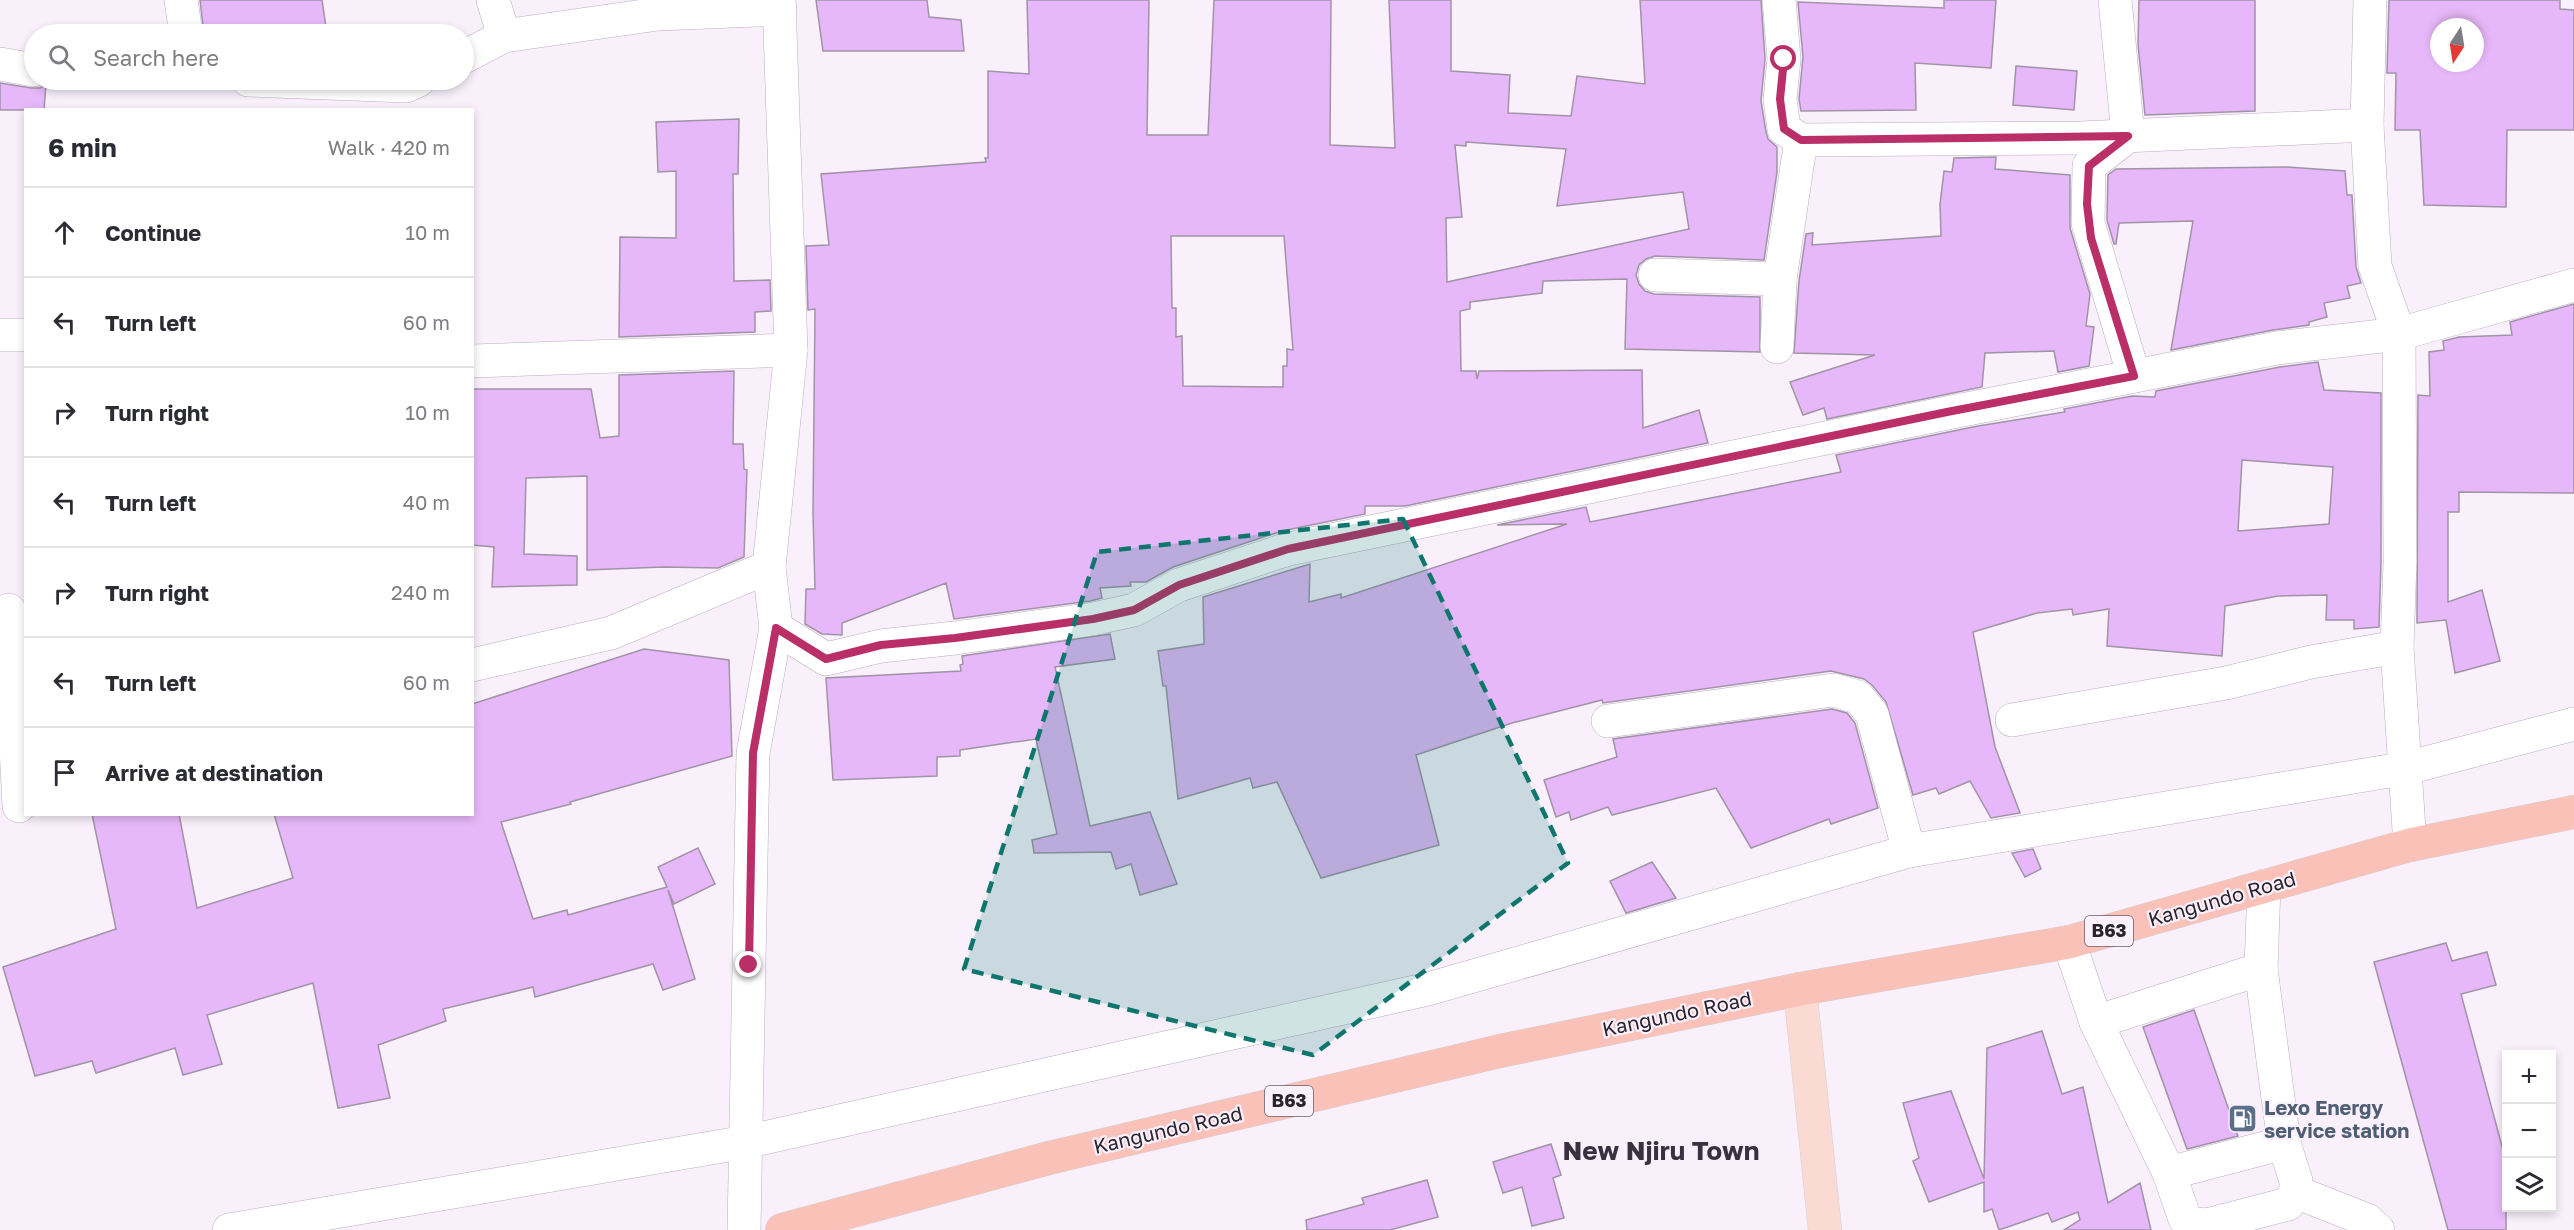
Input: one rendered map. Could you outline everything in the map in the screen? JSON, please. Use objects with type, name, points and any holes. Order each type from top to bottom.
[{"type":"highway","name":"Kangundo Road","points":[[782,1230],[1050,1158],[1500,1051],[1800,989],[2069,942],[2410,845],[2574,812]]},
{"type":"main road","points":[[1800,989],[1825,1230]]},
{"type":"street","points":[[181,0],[185,24]]},
{"type":"street","points":[[494,0],[504,36]]},
{"type":"street","points":[[1779,0],[1784,59],[1780,99],[1784,129],[1801,140],[2128,136],[2367,125]]},
{"type":"street","points":[[2115,0],[2128,136]]},
{"type":"street","points":[[2370,0],[2367,125],[2375,266],[2399,334],[2397,647],[2407,768],[2410,845]]},
{"type":"street","points":[[474,52],[504,36],[658,14],[780,4],[791,350],[769,567],[776,628],[753,753],[744,1230]]},
{"type":"street","points":[[0,64],[24,68]]},
{"type":"street","points":[[2128,136],[2089,166],[2087,204],[2091,238],[2134,376]]},
{"type":"street","points":[[1777,347],[1780,279],[1801,140]]},
{"type":"street","points":[[1655,274],[1780,279]]},
{"type":"street","points":[[776,628],[826,659],[881,645],[955,638],[1093,619],[1134,610],[1179,585],[1288,549],[1947,412],[2277,348],[2399,334],[2574,285]]},
{"type":"street","points":[[0,335],[24,335]]},
{"type":"street","points":[[474,361],[791,350]]},
{"type":"street","points":[[474,665],[612,633],[769,567]]},
{"type":"street","points":[[9,610],[15,807]]},
{"type":"street","points":[[2012,720],[2215,685],[2311,662],[2397,647]]},
{"type":"street","points":[[1608,722],[1833,690],[1858,697],[1872,714],[1909,851]]},
{"type":"street","points":[[229,1230],[746,1142],[1428,989],[1909,851],[2407,768],[2574,724]]},
{"type":"street","points":[[2069,942],[2096,1022],[2169,1173],[2185,1219],[2195,1224],[2207,1225],[2288,1204],[2296,1192],[2296,1181],[2284,1143],[2261,969],[2264,886]]},
{"type":"street","points":[[2096,1022],[2261,969]]},
{"type":"street","points":[[2169,1173],[2284,1143]]},
{"type":"street","points":[[2296,1192],[2367,1220],[2378,1230]]},
{"type":"highlighted area","points":[[1403,519],[1568,863],[1313,1055],[964,969],[1097,552]]},
{"type":"building","points":[[200,0],[322,0],[326,24],[203,24]]},
{"type":"building","points":[[816,0],[927,0],[929,17],[961,20],[964,51],[823,51]]},
{"type":"building","points":[[1027,0],[1149,0],[1147,135],[1208,135],[1214,0],[1331,0],[1330,145],[1395,148],[1389,0],[1451,0],[1451,71],[1510,75],[1508,113],[1571,116],[1577,76],[1645,84],[1640,0],[1761,0],[1765,59],[1761,101],[1768,139],[1777,147],[1777,172],[1764,260],[1655,256],[1639,265],[1636,275],[1645,291],[1654,294],[1760,297],[1760,352],[1625,349],[1627,279],[1543,281],[1542,293],[1470,302],[1470,309],[1460,311],[1461,371],[1476,371],[1477,379],[1479,371],[1642,370],[1643,428],[1699,410],[1708,443],[1405,506],[1365,506],[1365,514],[1282,531],[1173,567],[1146,582],[1130,582],[1131,586],[1100,588],[1102,598],[1090,601],[954,619],[946,583],[842,623],[842,635],[822,634],[805,624],[806,589],[815,589],[813,513],[815,309],[808,310],[806,246],[829,245],[821,174],[986,162],[985,158],[988,158],[988,71],[1029,74]],"holes":[[[1466,142],[1566,149],[1557,206],[1683,192],[1689,229],[1447,282],[1446,218],[1462,217],[1455,145],[1466,146]],[[1171,236],[1284,236],[1293,350],[1287,349],[1287,366],[1283,366],[1283,387],[1183,386],[1182,336],[1176,337],[1176,308],[1172,308]]]},
{"type":"building","points":[[1944,0],[1996,0],[1991,68],[1915,63],[1916,110],[1801,111],[1799,99],[1803,57],[1798,2],[1944,8]]},
{"type":"building","points":[[2139,0],[2255,0],[2255,111],[2145,115],[2138,44]]},
{"type":"building","points":[[2389,0],[2560,0],[2560,9],[2574,10],[2574,130],[2507,130],[2506,207],[2424,205],[2420,130],[2395,130],[2396,73],[2387,73]]},
{"type":"building","points":[[2016,66],[2077,71],[2074,110],[2013,105]]},
{"type":"building","points":[[0,83],[24,87],[24,90],[46,90],[44,108],[0,110]]},
{"type":"building","points":[[739,119],[738,174],[733,174],[734,281],[770,280],[771,311],[755,312],[755,332],[619,337],[620,237],[676,238],[676,171],[658,172],[656,122]]},
{"type":"building","points":[[1996,157],[1995,169],[2070,175],[2070,228],[2090,294],[2086,326],[2094,327],[2089,366],[2058,372],[2054,351],[1985,353],[1982,387],[1827,419],[1824,408],[1803,415],[1790,382],[1875,355],[1794,353],[1799,281],[1806,234],[1813,233],[1812,245],[1941,236],[1940,204],[1944,171],[1952,172],[1954,158]]},
{"type":"building","points":[[2287,167],[2345,171],[2347,195],[2352,195],[2356,267],[2361,283],[2347,286],[2350,298],[2324,303],[2327,317],[2309,322],[2309,325],[2171,350],[2193,221],[2119,223],[2116,244],[2114,244],[2107,220],[2108,175],[2116,169]]},
{"type":"building","points":[[2574,304],[2574,493],[2459,492],[2459,512],[2448,512],[2448,602],[2482,590],[2500,661],[2455,673],[2446,620],[2417,623],[2418,395],[2430,396],[2429,352],[2444,350],[2443,341],[2459,337],[2512,335],[2510,322]]},
{"type":"building","points":[[2318,362],[2324,390],[2381,393],[2379,627],[2354,629],[2354,620],[2326,620],[2327,595],[2278,596],[2225,606],[2222,656],[2107,646],[2109,609],[2073,615],[2072,609],[2037,613],[1973,632],[1995,747],[2020,813],[1991,818],[1970,781],[1939,794],[1936,788],[1913,795],[1886,702],[1864,679],[1831,671],[1603,703],[1602,700],[1512,723],[1416,755],[1439,845],[1321,878],[1277,782],[1253,788],[1250,778],[1178,799],[1166,686],[1163,686],[1158,651],[1204,644],[1203,597],[1310,564],[1309,602],[1341,594],[1341,598],[1567,524],[1497,525],[1586,507],[1590,522],[1841,472],[1836,455],[1978,426],[2065,412],[2064,409],[2132,396],[2155,397],[2156,391]],"holes":[[[2242,460],[2333,467],[2329,524],[2238,531]]]},
{"type":"building","points":[[734,371],[733,444],[743,444],[744,469],[747,470],[744,557],[718,568],[664,567],[587,570],[587,476],[526,478],[524,554],[577,556],[577,585],[492,587],[494,547],[474,545],[474,389],[591,389],[600,438],[619,436],[619,375]]},
{"type":"building","points":[[1110,634],[1115,659],[1055,667],[1090,826],[1150,812],[1177,884],[1140,895],[1131,864],[1116,869],[1111,852],[1034,853],[1032,840],[1057,834],[1036,739],[960,750],[960,756],[937,757],[937,776],[833,780],[826,678],[961,671],[962,656]]},
{"type":"building","points":[[644,649],[729,660],[732,756],[570,802],[571,804],[501,822],[533,919],[567,910],[568,915],[667,887],[658,867],[698,848],[715,884],[674,904],[668,890],[695,979],[663,990],[653,964],[535,997],[533,987],[443,1009],[446,1021],[378,1045],[390,1098],[338,1108],[313,983],[207,1015],[222,1064],[183,1075],[175,1048],[96,1073],[92,1061],[35,1076],[3,967],[116,929],[92,816],[179,816],[197,908],[293,878],[275,816],[474,816],[474,703]]},
{"type":"building","points":[[1832,709],[1847,713],[1855,723],[1878,808],[1831,824],[1829,819],[1751,848],[1716,788],[1612,815],[1608,807],[1571,820],[1569,812],[1556,817],[1544,780],[1617,757],[1613,739]]},
{"type":"building","points":[[2033,849],[2041,869],[2025,877],[2012,853]]},
{"type":"building","points":[[1652,862],[1676,898],[1626,913],[1610,881]]},
{"type":"building","points":[[2446,943],[2452,961],[2487,952],[2496,985],[2461,994],[2502,1146],[2502,1212],[2506,1212],[2506,1230],[2448,1230],[2374,962]]},
{"type":"building","points":[[2194,1010],[2238,1136],[2187,1149],[2143,1027]]},
{"type":"building","points":[[2042,1031],[2062,1094],[2083,1087],[2108,1203],[2140,1183],[2151,1230],[2064,1230],[2080,1220],[2078,1212],[2052,1222],[2048,1213],[1999,1230],[1992,1209],[1984,1212],[1984,1182],[1929,1202],[1913,1161],[1919,1158],[1903,1103],[1951,1091],[1984,1179],[1987,1048]]},
{"type":"building","points":[[1551,1144],[1561,1175],[1553,1178],[1564,1218],[1532,1226],[1522,1187],[1503,1193],[1493,1162]]},
{"type":"building","points":[[1427,1180],[1438,1217],[1390,1230],[1307,1230],[1306,1220],[1364,1204],[1362,1198]]},
{"type":"place","name":"Lexo Energy service station","points":[[2243,1119]]},
{"type":"district","name":"New Njiru Town","points":[[1661,1151]]},
{"type":"route","points":[[749,965],[753,753],[776,628],[826,659],[881,645],[955,638],[1093,619],[1134,610],[1179,585],[1288,549],[1794,446],[1947,412],[2134,376],[2091,238],[2087,204],[2089,166],[2128,136],[1801,140],[1784,129],[1780,99],[1784,59]]}]
